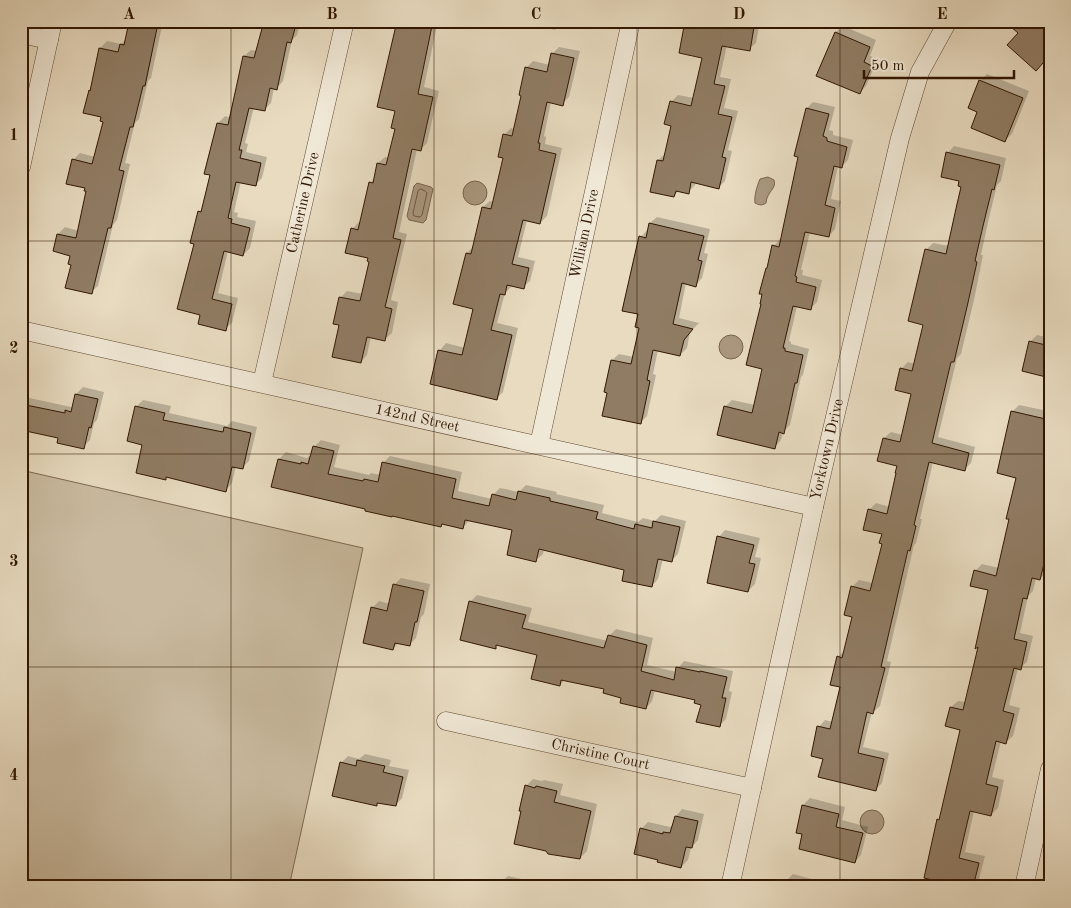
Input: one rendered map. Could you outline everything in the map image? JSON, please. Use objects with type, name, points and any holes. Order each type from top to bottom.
[{"type":"street","points":[[21,167],[53,21]]},
{"type":"street","name":"Catherine Drive","points":[[262,383],[344,21]]},
{"type":"street","name":"William Drive","points":[[539,445],[631,21]]},
{"type":"street","name":"Yorktown Drive","points":[[730,887],[814,507],[900,138],[920,72],[948,21]]},
{"type":"street","points":[[21,34],[49,40]]},
{"type":"street","name":"142nd Street","points":[[21,330],[814,507]]},
{"type":"street","name":"Christine Court","points":[[446,721],[752,788]]},
{"type":"street","points":[[1024,887],[1050,769]]},
{"type":"shaded area","points":[[21,470],[363,548],[289,887],[21,887]]},
{"type":"water","points":[[768,177],[774,180],[775,183],[766,203],[762,205],[755,203],[760,179]]},
{"type":"water","points":[[475,181],[480,182],[486,188],[486,198],[480,204],[475,205],[470,204],[464,198],[463,193],[464,188],[470,182]]},
{"type":"water","points":[[417,183],[433,189],[426,220],[423,223],[409,220],[407,216],[414,186]]},
{"type":"water","points":[[726,335],[736,335],[743,342],[743,352],[736,359],[726,359],[719,352],[719,342]]},
{"type":"water","points":[[872,810],[880,814],[884,822],[880,830],[872,834],[864,830],[860,822],[864,814]]},
{"type":"building","points":[[264,21],[297,21],[291,43],[287,42],[277,90],[270,88],[265,111],[249,108],[239,150],[242,150],[240,158],[261,163],[256,186],[236,182],[228,218],[232,219],[231,223],[250,228],[243,256],[224,251],[212,299],[232,304],[226,331],[198,324],[200,315],[177,309],[194,244],[190,243],[198,211],[201,212],[210,175],[204,174],[217,123],[228,125],[243,56],[254,58]]},
{"type":"building","points":[[397,21],[433,21],[418,94],[433,97],[421,151],[412,149],[393,238],[401,240],[385,307],[392,309],[385,341],[367,337],[361,363],[332,357],[339,325],[333,324],[339,297],[360,301],[369,262],[367,261],[368,258],[345,253],[351,228],[358,230],[369,182],[373,183],[377,163],[386,165],[395,129],[391,128],[395,111],[377,107]]},
{"type":"building","points":[[685,21],[755,21],[750,51],[722,46],[714,84],[725,86],[718,114],[732,117],[722,157],[726,158],[719,189],[691,182],[689,194],[676,191],[674,197],[650,192],[657,160],[663,161],[671,126],[664,124],[670,101],[691,106],[702,58],[679,53]]},
{"type":"building","points":[[1004,21],[1050,21],[1050,55],[1036,71],[1007,45],[1018,33]]},
{"type":"building","points":[[129,22],[157,28],[145,86],[143,86],[133,127],[130,127],[119,170],[124,171],[111,228],[108,228],[92,294],[65,288],[71,265],[68,264],[70,256],[53,251],[57,234],[76,238],[86,191],[84,191],[85,188],[66,184],[72,159],[92,164],[103,122],[100,121],[101,117],[83,113],[90,91],[99,48],[118,52],[120,44],[124,45]]},
{"type":"building","points":[[835,32],[870,47],[864,62],[872,66],[860,94],[816,76]]},
{"type":"building","points":[[551,53],[574,58],[563,106],[547,102],[538,143],[540,143],[539,150],[556,154],[540,224],[523,220],[512,264],[529,268],[524,289],[507,285],[505,295],[500,294],[491,330],[512,335],[497,400],[430,384],[438,350],[462,355],[473,309],[453,304],[466,253],[471,254],[482,207],[491,209],[503,158],[498,157],[503,134],[512,136],[525,67],[547,72]]},
{"type":"building","points":[[979,80],[1023,98],[1005,142],[971,128],[977,112],[968,108]]},
{"type":"building","points":[[806,108],[829,114],[823,136],[827,138],[827,141],[847,147],[842,168],[834,166],[825,205],[835,208],[829,237],[805,232],[795,276],[797,277],[796,282],[816,287],[811,310],[793,306],[783,348],[785,348],[785,351],[803,355],[784,434],[779,432],[775,449],[717,435],[724,406],[752,413],[762,369],[746,365],[761,304],[762,294],[759,294],[772,245],[779,247],[798,157],[794,156]]},
{"type":"building","points":[[946,152],[1000,165],[983,226],[975,261],[977,262],[954,362],[951,362],[932,443],[969,453],[965,471],[929,462],[914,525],[916,526],[910,551],[908,550],[881,667],[885,668],[873,714],[867,712],[858,753],[884,759],[876,791],[818,777],[823,759],[811,756],[817,726],[830,729],[840,687],[830,685],[837,656],[842,658],[852,617],[844,615],[851,586],[870,591],[882,544],[879,543],[882,534],[863,530],[868,509],[887,514],[897,466],[877,461],[883,438],[900,442],[911,394],[895,390],[900,368],[912,371],[923,325],[908,321],[925,249],[946,254],[961,187],[958,186],[959,181],[941,177]]},
{"type":"building","points":[[649,223],[704,236],[698,260],[702,261],[696,287],[682,283],[673,324],[693,329],[684,340],[680,356],[653,350],[647,380],[650,381],[641,424],[602,416],[607,393],[604,392],[611,360],[631,364],[639,328],[635,327],[638,314],[622,311],[639,236],[646,238]]},
{"type":"building","points":[[1029,341],[1050,346],[1050,378],[1022,371]]},
{"type":"building","points":[[75,394],[98,399],[84,449],[57,443],[58,438],[21,430],[21,404],[65,413],[65,410],[71,412]]},
{"type":"building","points":[[135,406],[165,413],[163,420],[223,432],[224,427],[251,433],[243,469],[232,467],[226,492],[166,477],[166,480],[136,473],[142,445],[127,441]]},
{"type":"building","points":[[1011,411],[1050,420],[1050,539],[1040,580],[1032,578],[1027,599],[1023,598],[1014,639],[1027,642],[1021,670],[1014,668],[1003,711],[1014,714],[1006,744],[996,741],[986,784],[998,787],[991,816],[970,811],[959,858],[979,863],[973,887],[958,883],[957,886],[924,878],[960,730],[945,726],[950,707],[963,710],[978,647],[975,649],[988,590],[970,586],[974,570],[996,576],[1009,519],[1006,519],[1016,478],[997,473]]},
{"type":"building","points":[[313,446],[334,451],[328,474],[378,482],[382,462],[456,479],[452,498],[489,506],[492,494],[516,500],[518,491],[550,498],[550,501],[598,512],[596,519],[634,529],[635,524],[652,528],[653,521],[680,527],[672,562],[658,559],[652,587],[622,581],[624,570],[539,549],[536,562],[507,555],[512,530],[465,520],[463,529],[442,524],[441,527],[365,511],[365,509],[271,487],[278,459],[308,464]]},
{"type":"building","points":[[717,536],[754,545],[749,563],[755,564],[748,592],[707,583]]},
{"type":"building","points":[[393,584],[424,591],[410,646],[395,643],[393,650],[363,643],[371,607],[387,611]]},
{"type":"building","points":[[469,601],[526,615],[522,628],[604,648],[608,635],[647,645],[641,671],[674,680],[676,667],[727,677],[722,698],[726,698],[720,727],[696,722],[701,705],[694,703],[695,700],[651,690],[646,709],[620,703],[621,698],[603,693],[604,689],[561,680],[560,686],[531,679],[537,655],[496,645],[496,649],[460,640]]},
{"type":"building","points":[[357,760],[385,766],[383,772],[403,777],[396,806],[377,803],[377,806],[332,796],[340,762],[356,766]]},
{"type":"building","points":[[525,785],[557,791],[554,802],[591,811],[580,859],[548,854],[546,851],[514,844]]},
{"type":"building","points":[[802,805],[839,814],[836,827],[863,833],[855,863],[799,849],[802,834],[796,833]]},
{"type":"building","points":[[675,816],[698,821],[692,848],[686,847],[681,868],[634,854],[640,828],[663,834],[663,832],[670,833]]}]
